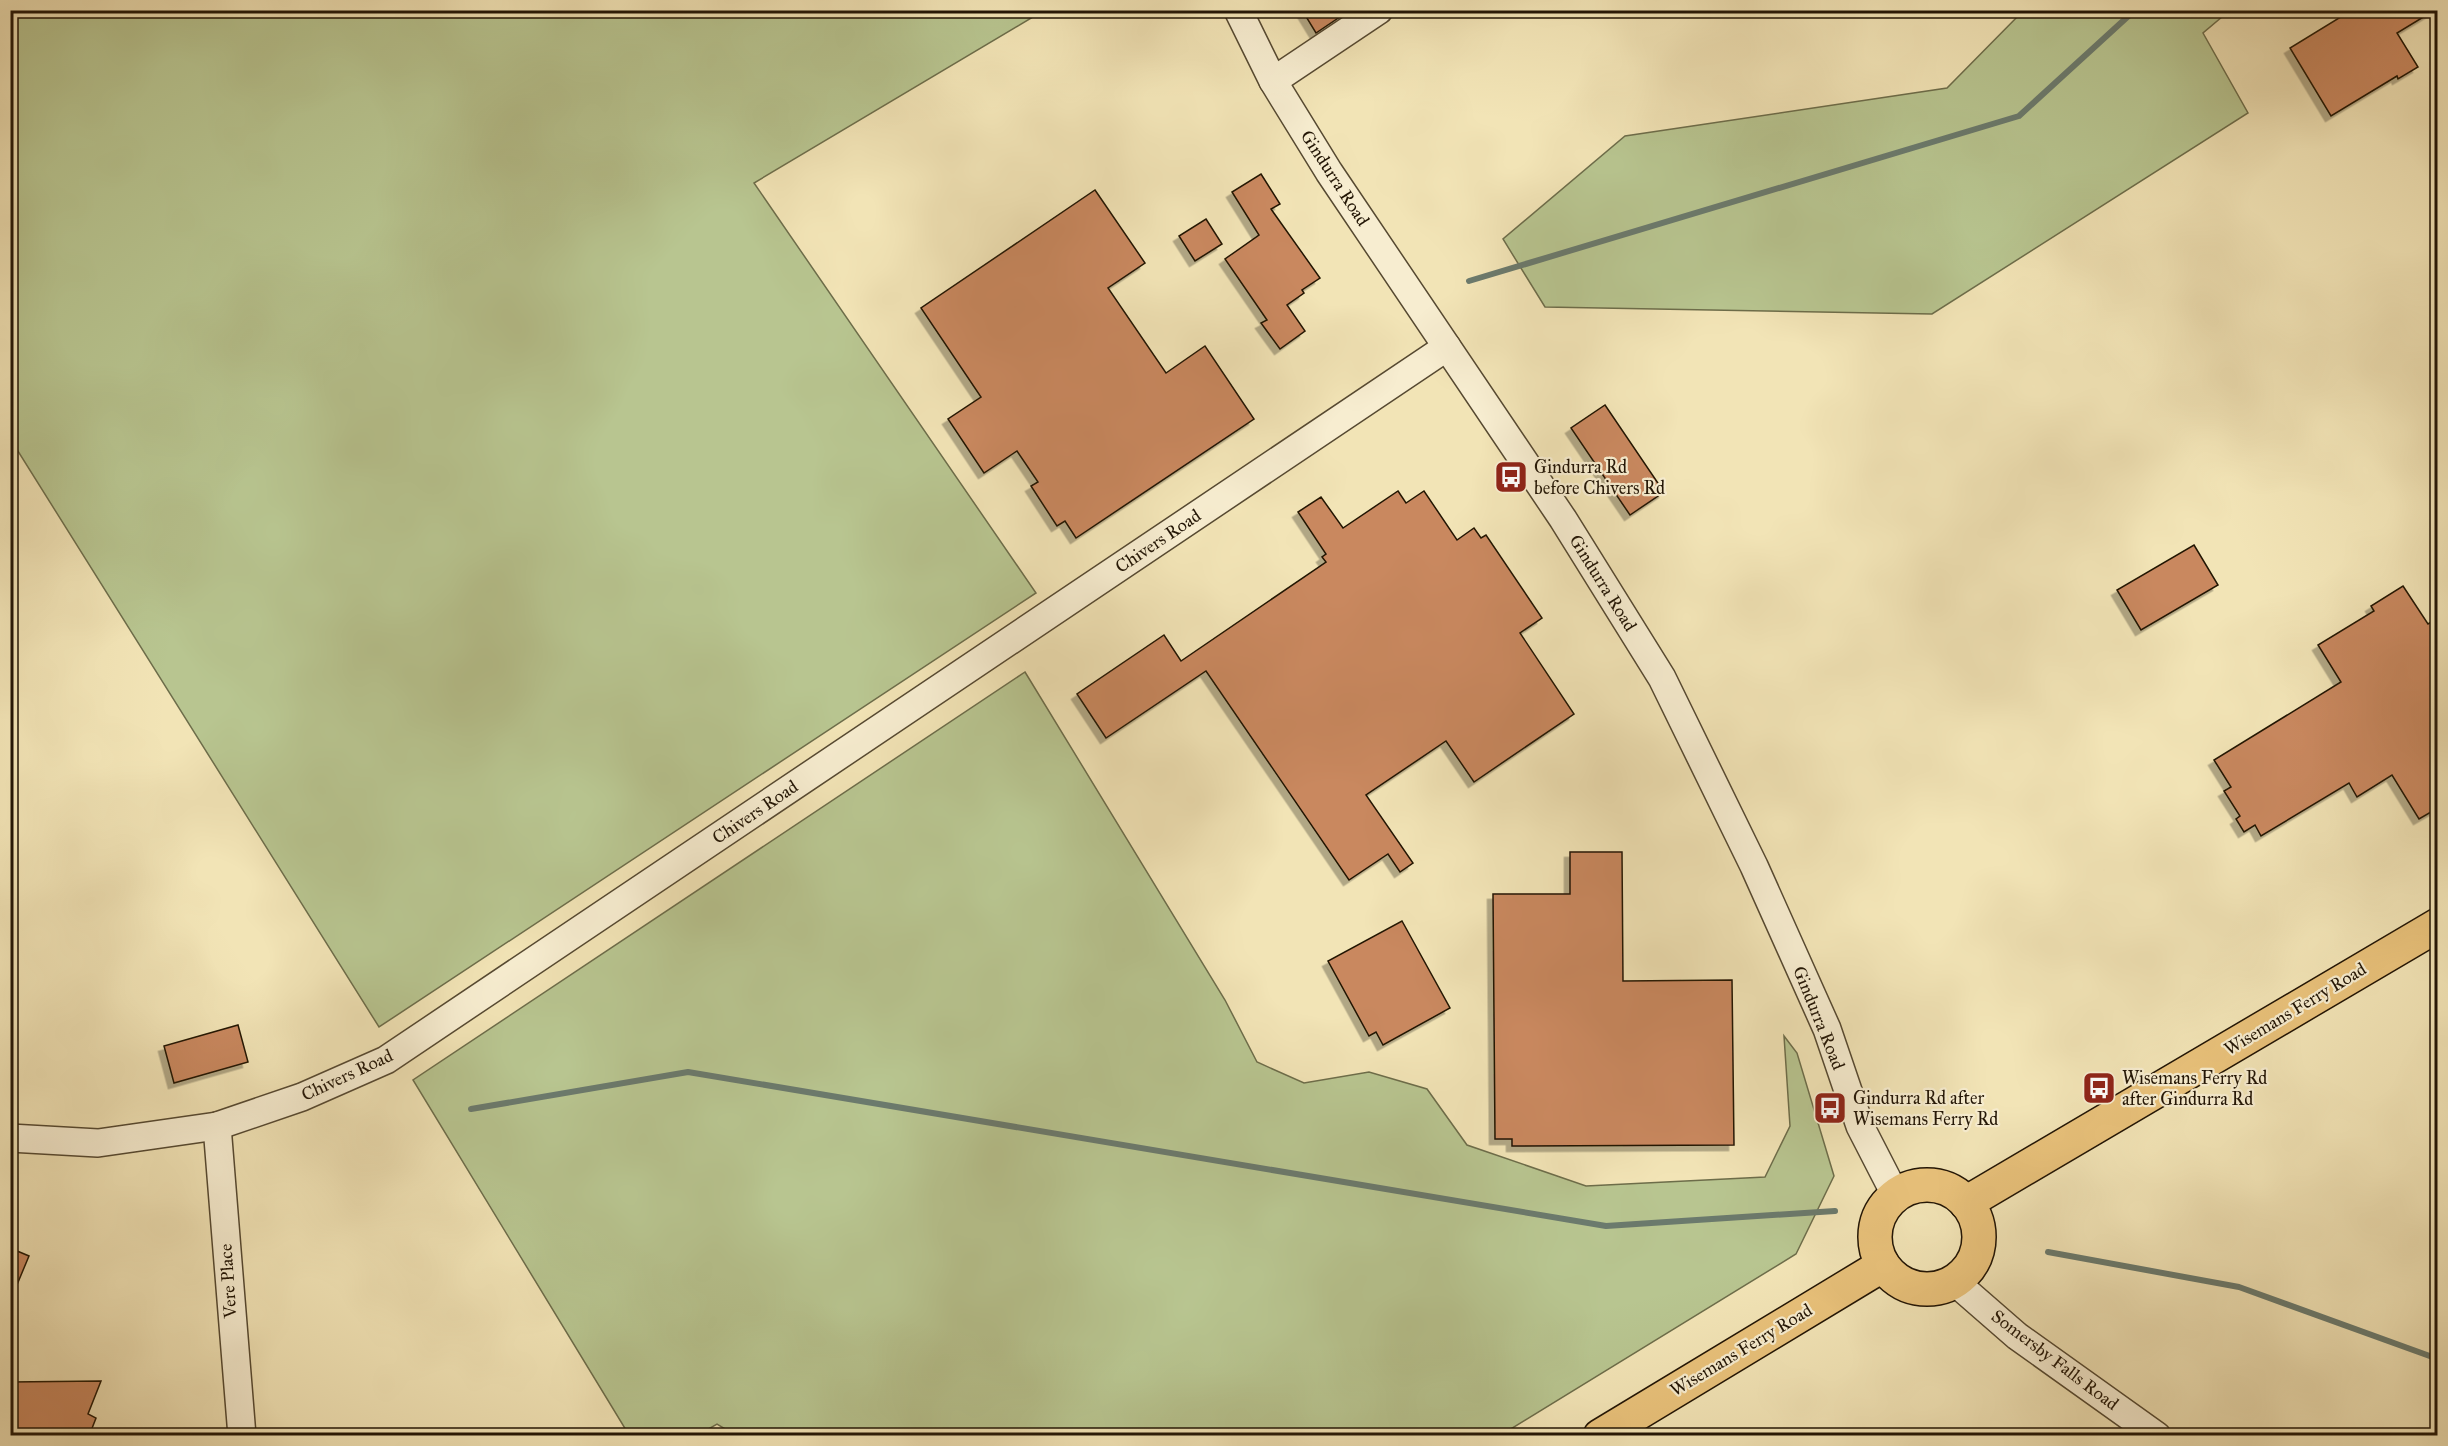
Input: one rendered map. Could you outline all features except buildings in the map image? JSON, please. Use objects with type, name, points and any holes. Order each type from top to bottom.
[{"type":"main road","name":"Wisemans Ferry Road","points":[[1966,1203],[2438,924]]},
{"type":"main road","points":[[1924,1185],[1940,1187],[1954,1193],[1966,1203],[1974,1215],[1979,1244],[1975,1258],[1955,1281],[1940,1288],[1924,1290],[1908,1286],[1894,1278],[1883,1265],[1877,1251],[1875,1236],[1878,1221],[1885,1207],[1896,1196],[1909,1188],[1924,1185]]},
{"type":"main road","name":"Wisemans Ferry Road","points":[[1600,1436],[1883,1265]]},
{"type":"street","name":"Gindurra Road","points":[[1238,10],[1273,81],[1329,172],[1563,519],[1662,678],[1754,866],[1827,1029],[1860,1126],[1896,1196]]},
{"type":"street","points":[[1273,81],[1379,10]]},
{"type":"street","name":"Chivers Road","points":[[10,1138],[98,1143],[217,1126],[302,1097],[386,1060],[1447,347]]},
{"type":"street","name":"Vere Place","points":[[217,1126],[242,1436]]},
{"type":"street","name":"Somersby Falls Road","points":[[1955,1281],[2017,1336],[2157,1436]]},
{"type":"green space","points":[[11,10],[1043,11],[754,183],[1036,593],[379,1027],[11,440]]},
{"type":"green space","points":[[2023,11],[2229,11],[2203,33],[2248,113],[1932,314],[1545,307],[1503,239],[1625,136],[1947,88]]},
{"type":"green space","points":[[1025,672],[1225,1000],[1257,1062],[1304,1083],[1369,1072],[1427,1089],[1467,1145],[1586,1186],[1765,1177],[1790,1126],[1784,1036],[1797,1053],[1834,1176],[1796,1254],[1501,1435],[737,1436],[717,1424],[698,1435],[629,1435],[413,1080]]},
{"type":"waterway","points":[[1469,281],[2019,116],[2135,10]]},
{"type":"waterway","points":[[471,1109],[688,1072],[1606,1226],[1835,1211]]},
{"type":"waterway","points":[[2048,1252],[2239,1287],[2438,1359]]},
{"type":"place","name":"Gindurra Rd before Chivers Rd","points":[[1511,477]]},
{"type":"place","name":"Wisemans Ferry Rd after Gindurra Rd","points":[[2099,1088]]},
{"type":"place","name":"Gindurra Rd after Wisemans Ferry Rd","points":[[1830,1108]]}]
